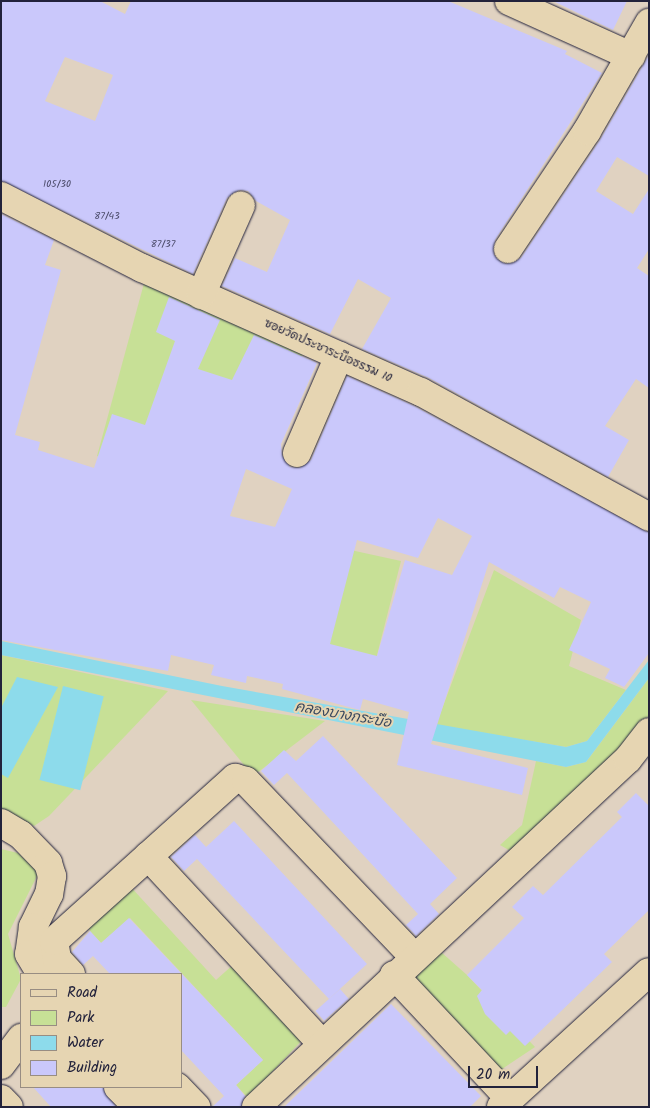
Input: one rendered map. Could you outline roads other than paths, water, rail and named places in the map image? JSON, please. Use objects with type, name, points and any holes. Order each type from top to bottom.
[{"type":"street","points":[[509,1],[631,56]]},
{"type":"street","points":[[508,249],[587,131],[649,23]]},
{"type":"street","name":"ซอยวัดประชาระบือธรรม 10","points":[[1,196],[201,295],[429,396],[649,517]]},
{"type":"street","points":[[201,295],[241,205]]},
{"type":"street","points":[[297,452],[339,356]]},
{"type":"street","points":[[256,1107],[404,966],[628,759],[649,732]]},
{"type":"street","points":[[70,973],[57,959],[54,940],[235,778],[246,781],[404,966],[506,1103],[649,972]]},
{"type":"street","points":[[1,823],[21,835],[41,856],[52,876],[49,894],[33,927],[29,954],[40,973]]},
{"type":"street","points":[[148,856],[322,1044]]},
{"type":"street","points":[[1,1065],[20,1039]]},
{"type":"street","points":[[119,1088],[138,1107]]},
{"type":"street","points":[[151,1088],[170,1107]]},
{"type":"street","points":[[178,1088],[196,1107]]},
{"type":"street","points":[[1,1099],[9,1107]]},
{"type":"water","name":"คลองบางกระบือ","points":[[1,641],[222,686],[566,747],[587,741],[649,660],[649,678],[586,762],[566,767],[1,655]]},
{"type":"water","points":[[17,677],[58,687],[8,778],[1,774],[1,708]]},
{"type":"water","points":[[63,686],[104,696],[80,790],[40,780]]}]
